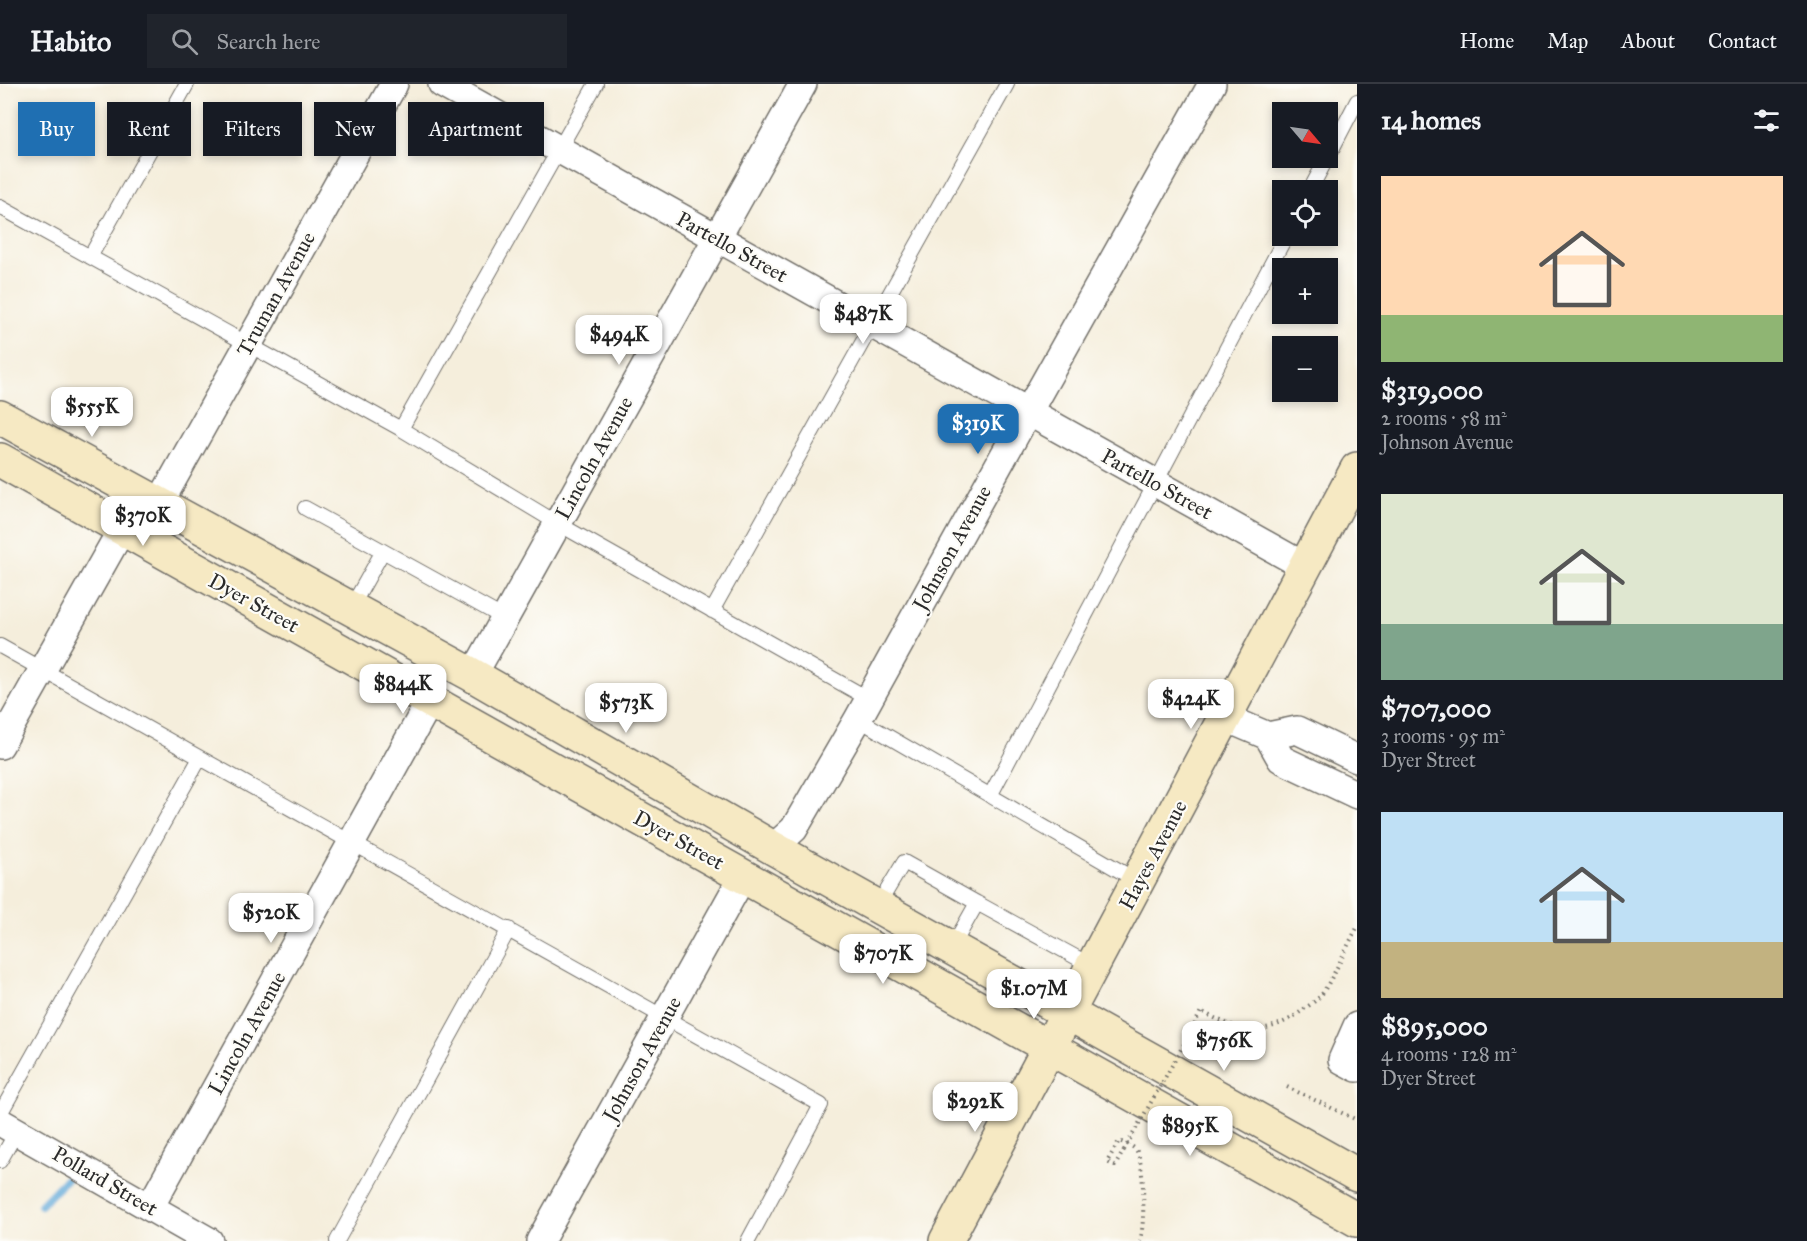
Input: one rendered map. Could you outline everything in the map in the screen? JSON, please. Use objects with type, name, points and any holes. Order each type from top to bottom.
[{"type":"main road","name":"Dyer Street","points":[[0,417],[469,673],[951,949],[1357,1175]]},
{"type":"main road","name":"Dyer Street","points":[[0,460],[1357,1220]]},
{"type":"main road","name":"Hayes Avenue","points":[[946,1241],[1357,469]]},
{"type":"main road","points":[[88,509],[115,503],[149,522],[159,504]]},
{"type":"main road","points":[[430,701],[441,692],[453,691],[548,742],[609,767],[643,773]]},
{"type":"street","name":"Truman Avenue","points":[[159,504],[394,84]]},
{"type":"street","name":"Partello Street","points":[[442,84],[1306,567]]},
{"type":"street","name":"Lincoln Avenue","points":[[469,673],[481,661],[803,84]]},
{"type":"street","name":"Johnson Avenue","points":[[773,848],[794,829],[863,709],[1212,84]]},
{"type":"street","points":[[0,745],[122,529]]},
{"type":"street","name":"Lincoln Avenue","points":[[150,1207],[430,701]]},
{"type":"street","points":[[1226,718],[1268,736],[1297,730],[1357,759]]},
{"type":"street","points":[[1268,736],[1281,759],[1357,795]]},
{"type":"street","name":"Johnson Avenue","points":[[540,1241],[743,876]]},
{"type":"street","points":[[1357,1026],[1342,1060],[1357,1068]]},
{"type":"street","name":"Pollard Street","points":[[6,1122],[209,1241]]},
{"type":"lane","points":[[90,258],[187,84]]},
{"type":"lane","points":[[401,429],[596,84]]},
{"type":"lane","points":[[712,611],[1006,84]]},
{"type":"lane","points":[[1338,136],[1357,101]]},
{"type":"lane","points":[[0,207],[401,429],[557,523],[712,611],[863,709],[990,796],[1139,882]]},
{"type":"lane","points":[[990,796],[1281,246]]},
{"type":"lane","points":[[305,508],[504,618]]},
{"type":"lane","points":[[351,608],[383,550]]},
{"type":"lane","points":[[0,646],[666,1016],[821,1105],[748,1241]]},
{"type":"lane","points":[[0,1161],[6,1122],[201,758]]},
{"type":"lane","points":[[877,907],[904,862],[1092,966]]},
{"type":"lane","points":[[951,949],[977,903]]},
{"type":"lane","points":[[337,1241],[508,929]]},
{"type":"path","points":[[1140,1241],[1143,1219],[1139,1156],[1134,1147],[1119,1141],[1107,1162],[1115,1166],[1201,1011],[1222,1023],[1241,1029],[1269,1029],[1296,1016],[1320,996],[1357,928]]},
{"type":"path","points":[[1287,1087],[1357,1120]]},
{"type":"waterway","points":[[41,1205],[75,1170]]}]
